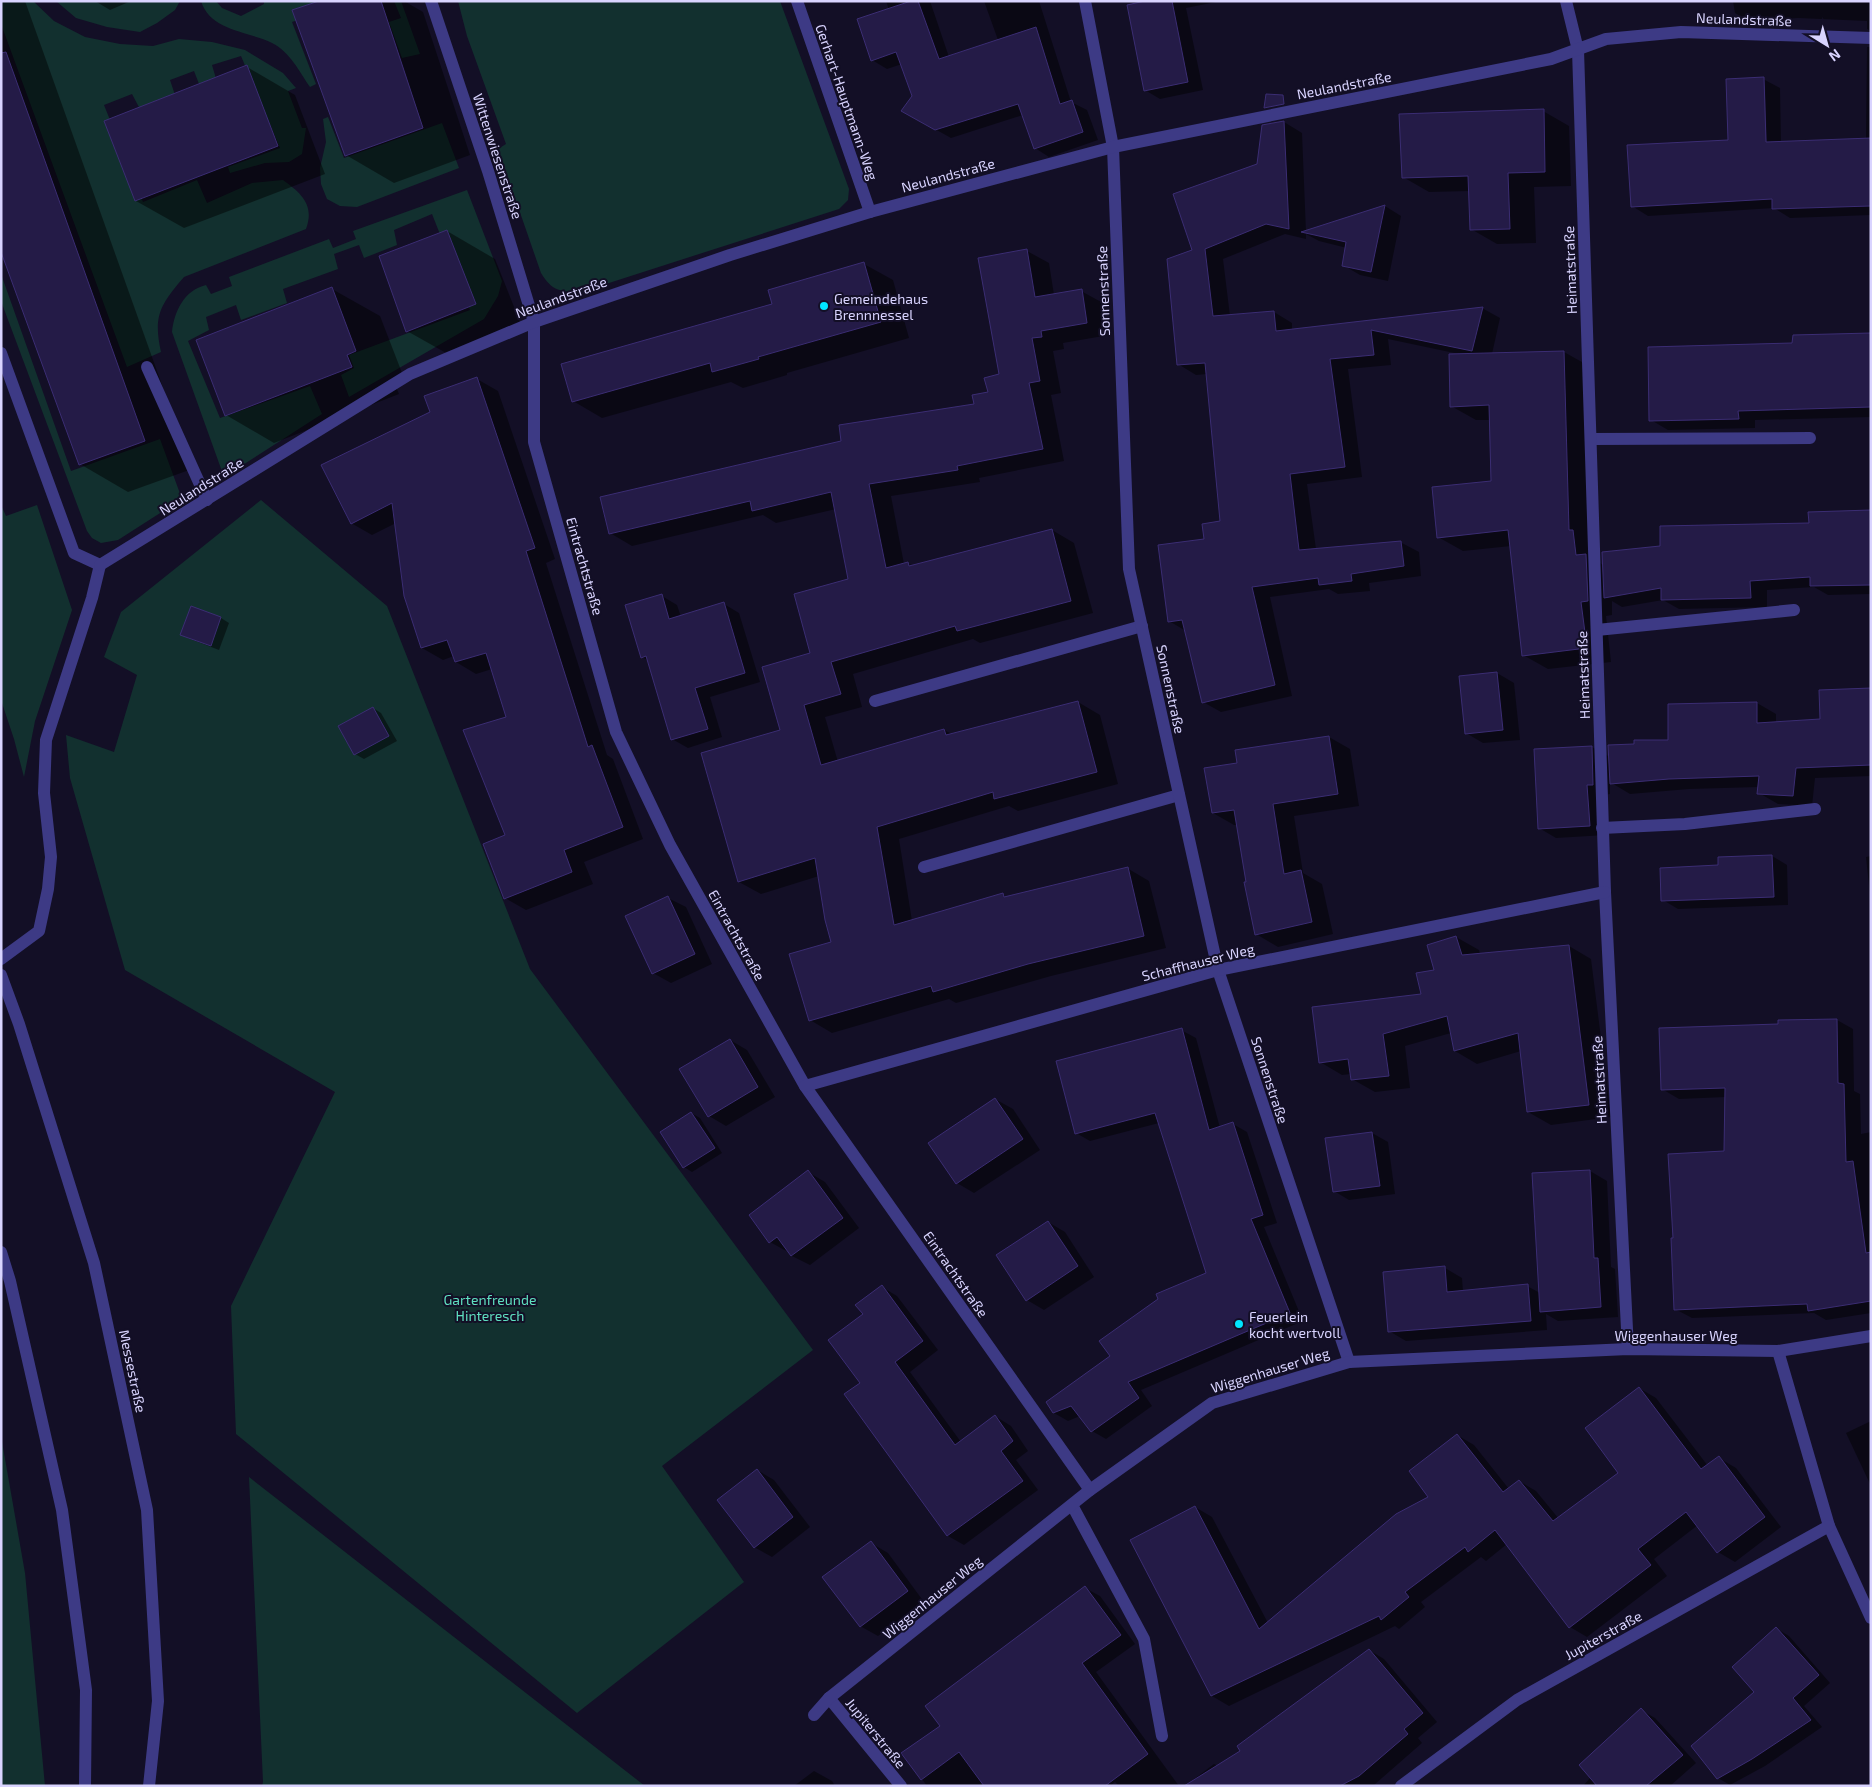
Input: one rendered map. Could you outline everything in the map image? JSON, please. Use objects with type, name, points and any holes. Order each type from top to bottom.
[{"type":"street","name":"Wittenwiesenstraße","points":[[431,1],[488,171],[534,322]]},
{"type":"street","name":"Gerhart-Hauptmann-Weg","points":[[797,1],[870,212]]},
{"type":"street","name":"Sonnenstraße","points":[[1085,1],[1113,147],[1129,569],[1218,970],[1349,1362]]},
{"type":"street","name":"Heimatstraße","points":[[1566,1],[1578,50],[1602,828],[1628,1349]]},
{"type":"street","name":"Neulandstraße","points":[[100,565],[410,374],[534,322],[730,255],[870,212],[1113,147],[1551,58],[1578,50],[1606,38],[1681,32],[1871,38]]},
{"type":"street","name":"Eintrachtstraße","points":[[534,322],[534,442],[616,732],[670,845],[805,1086],[1090,1490]]},
{"type":"street","points":[[1,353],[74,553],[100,565],[87,615],[46,740],[44,793],[51,857],[48,889],[39,931],[1,959]]},
{"type":"street","points":[[147,366],[207,500]]},
{"type":"street","points":[[1591,439],[1810,438]]},
{"type":"street","points":[[1597,630],[1794,610]]},
{"type":"street","points":[[876,701],[1142,626]]},
{"type":"street","points":[[924,866],[1179,795]]},
{"type":"street","points":[[1602,828],[1685,824],[1815,809]]},
{"type":"street","name":"Schaffhauser Weg","points":[[805,1086],[1218,970],[1605,892]]},
{"type":"street","name":"Messestraße","points":[[1,975],[19,1024],[94,1263],[147,1510],[158,1701],[149,1786]]},
{"type":"street","points":[[1,1252],[10,1281],[62,1510],[86,1690],[85,1786]]},
{"type":"street","name":"Wiggenhauser Weg","points":[[814,1715],[829,1698],[1090,1490],[1212,1402],[1349,1362],[1628,1349],[1778,1351],[1871,1336]]},
{"type":"street","points":[[1778,1351],[1829,1526],[1871,1618]]},
{"type":"street","points":[[1072,1505],[1144,1639],[1162,1736]]},
{"type":"street","name":"Jupiterstraße","points":[[1401,1786],[1517,1700],[1829,1526]]},
{"type":"street","name":"Jupiterstraße","points":[[829,1698],[901,1786]]},
{"type":"green space","points":[[1,1],[33,1],[54,21],[85,37],[120,44],[153,46],[179,39],[212,42],[245,50],[283,73],[296,88],[288,91],[302,128],[306,128],[302,154],[289,162],[265,163],[230,173],[228,167],[280,148],[241,56],[212,65],[217,82],[201,89],[194,71],[170,80],[176,98],[141,111],[132,94],[104,105],[143,202],[197,180],[207,203],[252,183],[283,180],[305,200],[309,213],[306,229],[184,277],[169,295],[160,312],[158,329],[161,352],[127,367],[1,24]]},
{"type":"green space","points":[[56,1],[180,1],[175,10],[140,32],[107,27],[76,18]]},
{"type":"green space","points":[[201,1],[216,1],[222,8],[241,16],[264,4],[264,1],[352,1],[292,22],[316,84],[310,87],[294,62],[284,51],[272,43],[221,24],[206,11]]},
{"type":"green space","points":[[394,1],[401,1],[420,54],[402,58],[389,22],[401,18]]},
{"type":"green space","points":[[458,1],[780,1],[849,189],[848,200],[839,209],[581,292],[567,292],[553,287],[541,273],[498,149],[506,144],[467,36]]},
{"type":"green space","points":[[328,117],[344,158],[442,123],[459,168],[357,207],[340,206],[327,199],[321,184],[320,168],[326,142],[323,119]]},
{"type":"green space","points":[[467,190],[502,281],[498,296],[484,319],[349,397],[341,375],[354,368],[349,355],[470,310],[432,214],[394,230],[397,245],[364,258],[359,245],[334,254],[338,269],[283,289],[287,303],[241,320],[236,305],[206,317],[209,330],[188,341],[220,418],[310,386],[322,414],[224,477],[172,332],[175,317],[186,297],[198,288],[206,285],[211,294],[232,286],[229,277],[329,239],[333,248],[356,239],[353,231]]},
{"type":"green space","points":[[1,274],[71,471],[160,439],[182,499],[118,540],[101,543],[92,538],[87,531],[1,301]]},
{"type":"green space","name":"Gartenfreunde Hinteresch","points":[[261,500],[387,606],[530,969],[813,1350],[662,1466],[744,1582],[577,1713],[236,1434],[231,1306],[335,1092],[125,970],[70,778],[66,735],[114,752],[137,675],[104,657],[121,612]]},
{"type":"green space","points":[[1,505],[6,516],[37,505],[72,610],[35,721],[24,777],[1,700]]},
{"type":"green space","points":[[1,1436],[25,1573],[45,1786],[1,1786]]},
{"type":"green space","points":[[249,1477],[645,1786],[262,1786]]},
{"type":"building","points":[[319,1],[381,1],[423,128],[345,156],[292,10]]},
{"type":"building","points":[[911,1],[918,1],[939,59],[1036,27],[1060,104],[1072,100],[1083,132],[1034,149],[1018,104],[935,130],[901,111],[912,96],[896,52],[871,61],[857,19]]},
{"type":"building","points":[[1145,1],[1172,1],[1188,82],[1144,91],[1127,5]]},
{"type":"building","points":[[6,52],[145,441],[79,465],[1,252],[1,53]]},
{"type":"building","points":[[247,65],[278,146],[135,201],[104,121]]},
{"type":"building","points":[[1764,77],[1766,142],[1871,138],[1871,206],[1772,209],[1772,199],[1631,207],[1627,145],[1728,140],[1726,79]]},
{"type":"building","points":[[1266,94],[1283,95],[1284,104],[1264,108]]},
{"type":"building","points":[[1544,109],[1545,172],[1508,173],[1510,229],[1470,230],[1468,176],[1402,178],[1399,114]]},
{"type":"building","points":[[1284,121],[1289,229],[1266,224],[1205,249],[1213,316],[1274,311],[1276,331],[1483,307],[1472,351],[1371,330],[1374,355],[1330,359],[1345,467],[1290,474],[1299,550],[1401,541],[1404,566],[1351,574],[1352,581],[1319,585],[1318,578],[1252,587],[1275,685],[1202,703],[1182,620],[1168,622],[1158,545],[1204,539],[1202,524],[1220,521],[1205,363],[1177,365],[1167,259],[1192,250],[1173,194],[1257,164],[1262,125]]},
{"type":"building","points":[[1385,205],[1371,272],[1342,266],[1346,242],[1301,232]]},
{"type":"building","points":[[447,230],[476,304],[406,332],[379,256]]},
{"type":"building","points":[[1027,249],[1035,297],[1082,289],[1087,323],[1041,331],[1042,337],[1032,338],[1040,381],[1029,383],[1043,449],[957,466],[958,470],[869,484],[886,568],[908,562],[909,566],[1052,529],[1071,601],[957,631],[955,626],[831,662],[841,694],[804,705],[821,765],[944,729],[946,735],[1078,701],[1097,772],[994,799],[993,792],[877,827],[894,925],[1003,893],[1004,897],[1128,867],[1144,936],[1028,964],[933,992],[931,986],[809,1021],[789,954],[831,942],[825,920],[815,858],[738,882],[701,753],[780,730],[762,667],[810,653],[794,594],[848,579],[831,492],[752,511],[750,501],[609,534],[600,497],[841,441],[839,425],[974,404],[972,395],[988,392],[984,378],[999,374],[978,258]]},
{"type":"building","points":[[864,262],[881,322],[712,372],[710,363],[572,402],[561,364],[772,304],[768,290]]},
{"type":"building","points":[[332,287],[356,351],[347,355],[352,367],[225,416],[196,340]]},
{"type":"building","points":[[1871,333],[1871,407],[1738,411],[1739,419],[1649,421],[1648,347],[1792,343],[1793,335]]},
{"type":"building","points":[[1564,351],[1569,530],[1573,530],[1576,555],[1586,554],[1588,601],[1581,602],[1587,648],[1522,656],[1508,530],[1437,538],[1432,487],[1491,481],[1489,405],[1450,407],[1449,354]]},
{"type":"building","points":[[477,377],[535,548],[526,551],[588,747],[592,745],[623,827],[564,850],[572,872],[504,899],[483,844],[505,835],[463,730],[506,717],[486,653],[455,662],[447,640],[421,648],[404,596],[392,503],[351,524],[321,465],[430,412],[424,396]]},
{"type":"building","points":[[1871,510],[1871,585],[1810,586],[1810,577],[1750,581],[1751,598],[1661,600],[1661,588],[1604,598],[1602,552],[1660,546],[1660,526],[1809,523],[1808,512]]},
{"type":"building","points":[[662,594],[669,619],[724,602],[745,673],[695,688],[708,729],[671,740],[646,656],[641,658],[625,605]]},
{"type":"building","points":[[191,606],[221,617],[211,646],[180,635]]},
{"type":"building","points":[[1497,672],[1503,730],[1465,734],[1459,676]]},
{"type":"building","points":[[1871,688],[1871,765],[1796,768],[1793,796],[1757,794],[1759,776],[1669,779],[1610,784],[1608,745],[1634,744],[1634,740],[1668,740],[1668,704],[1757,702],[1757,723],[1820,719],[1819,690]]},
{"type":"building","points":[[373,707],[389,736],[354,755],[338,726]]},
{"type":"building","points":[[1329,736],[1338,794],[1273,804],[1284,874],[1301,870],[1312,922],[1255,935],[1244,882],[1246,882],[1234,810],[1212,813],[1204,768],[1237,763],[1235,750]]},
{"type":"building","points":[[1592,746],[1593,785],[1587,785],[1590,826],[1538,829],[1534,749]]},
{"type":"building","points":[[1772,855],[1774,897],[1661,901],[1660,868],[1718,865],[1718,857]]},
{"type":"building","points":[[668,896],[695,954],[652,974],[625,916]]},
{"type":"building","points":[[1456,936],[1462,955],[1569,945],[1589,1105],[1527,1112],[1518,1033],[1454,1051],[1447,1016],[1383,1034],[1389,1076],[1351,1080],[1348,1059],[1319,1063],[1312,1007],[1421,994],[1416,973],[1434,970],[1427,945]]},
{"type":"building","points":[[1837,1019],[1838,1083],[1844,1084],[1846,1162],[1853,1161],[1866,1253],[1871,1252],[1871,1301],[1808,1311],[1807,1304],[1674,1310],[1671,1238],[1673,1238],[1668,1154],[1724,1151],[1725,1088],[1661,1090],[1659,1028],[1778,1024],[1778,1020]]},
{"type":"building","points":[[1182,1028],[1209,1130],[1233,1122],[1263,1215],[1251,1219],[1290,1313],[1128,1382],[1139,1398],[1091,1432],[1071,1406],[1053,1413],[1046,1402],[1110,1356],[1099,1341],[1158,1299],[1156,1294],[1206,1273],[1155,1113],[1075,1134],[1056,1061]]},
{"type":"building","points":[[730,1039],[758,1087],[708,1117],[679,1069]]},
{"type":"building","points":[[995,1098],[1023,1139],[956,1184],[928,1143]]},
{"type":"building","points":[[691,1112],[715,1148],[683,1168],[660,1132]]},
{"type":"building","points":[[1372,1132],[1380,1186],[1333,1192],[1325,1138]]},
{"type":"building","points":[[808,1170],[843,1218],[791,1256],[777,1237],[769,1243],[749,1215]]},
{"type":"building","points":[[1590,1170],[1594,1258],[1598,1258],[1601,1307],[1540,1312],[1532,1173]]},
{"type":"building","points":[[1048,1221],[1078,1266],[1026,1301],[996,1255]]},
{"type":"building","points":[[1445,1266],[1447,1292],[1528,1284],[1531,1321],[1388,1332],[1383,1272]]},
{"type":"building","points":[[882,1285],[923,1341],[895,1362],[955,1445],[995,1415],[1013,1441],[1001,1451],[1023,1481],[947,1536],[844,1394],[860,1383],[828,1340],[863,1314],[855,1305]]},
{"type":"building","points":[[1639,1387],[1701,1469],[1719,1456],[1765,1517],[1717,1553],[1686,1512],[1638,1549],[1651,1565],[1569,1628],[1495,1530],[1468,1552],[1465,1547],[1405,1592],[1409,1597],[1381,1620],[1379,1616],[1211,1696],[1130,1540],[1195,1506],[1259,1629],[1396,1514],[1428,1497],[1409,1471],[1457,1434],[1503,1492],[1519,1480],[1553,1521],[1618,1473],[1585,1428]]},
{"type":"building","points":[[757,1469],[793,1517],[754,1548],[717,1500]]},
{"type":"building","points":[[871,1541],[908,1591],[860,1627],[822,1577]]},
{"type":"building","points":[[1085,1586],[1121,1635],[1082,1663],[1148,1754],[1105,1786],[984,1786],[959,1752],[921,1780],[901,1753],[940,1726],[925,1706]]},
{"type":"building","points":[[1776,1627],[1819,1675],[1793,1698],[1811,1720],[1752,1759],[1717,1779],[1691,1746],[1754,1692],[1732,1667]]},
{"type":"building","points":[[1369,1649],[1423,1713],[1404,1729],[1408,1734],[1359,1776],[1340,1786],[1184,1786],[1240,1751],[1237,1746]]},
{"type":"building","points":[[1641,1708],[1683,1755],[1646,1786],[1597,1786],[1579,1765]]},
{"type":"place","name":"Gemeindehaus Brennnessel","points":[[824,306]]},
{"type":"place","name":"Feuerlein kocht wertvoll","points":[[1239,1324]]}]
